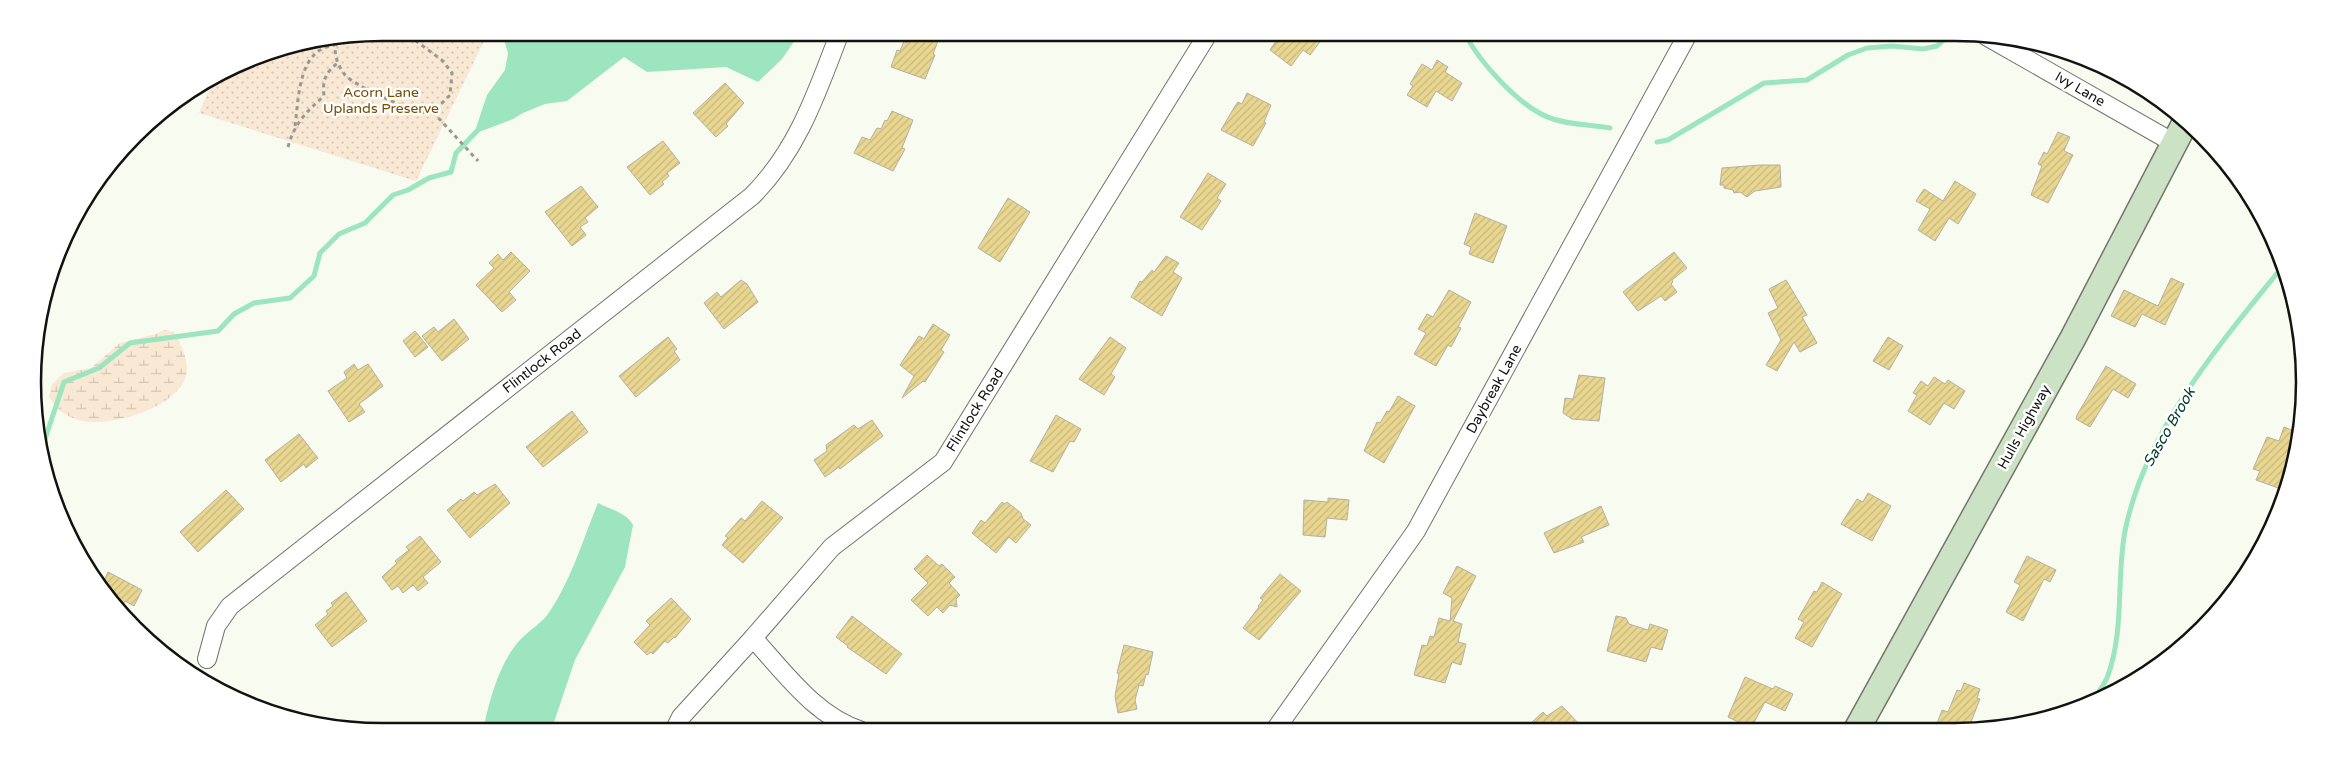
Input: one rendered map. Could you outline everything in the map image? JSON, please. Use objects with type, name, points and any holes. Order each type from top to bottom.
[{"type":"street","name":"Flintlock Road","points":[[207,659],[216,626],[230,606],[752,196],[770,178],[803,126],[836,41]]},
{"type":"street","name":"Flintlock Road","points":[[677,723],[680,716],[753,638],[832,547],[943,462],[1202,41]]},
{"type":"street","name":"Daybreak Lane","points":[[1279,723],[1416,531],[1684,41]]},
{"type":"street","name":"Ivy Lane","points":[[2001,44],[2174,143]]},
{"type":"street","name":"Hulls Highway","points":[[1860,723],[2073,338],[2182,128]]},
{"type":"street","points":[[753,638],[813,703],[843,723]]},
{"type":"path","points":[[330,45],[335,45],[334,52],[345,76],[381,96],[422,113],[433,112],[450,95],[452,73],[443,61],[416,41]]},
{"type":"path","points":[[295,129],[302,76],[311,56],[323,47]]},
{"type":"path","points":[[288,147],[302,117],[324,96],[323,84],[327,71],[339,62]]},
{"type":"path","points":[[433,112],[478,161]]},
{"type":"green space","name":"Acorn Lane Uplands Preserve","points":[[484,41],[416,181],[199,113],[212,87],[252,67],[294,53],[338,44],[360,42]]},
{"type":"green space","points":[[164,330],[174,332],[177,337],[184,353],[187,371],[180,388],[155,407],[120,419],[88,422],[66,415],[49,397],[52,384],[64,373],[91,368],[120,343],[156,334]]},
{"type":"shaded area","points":[[504,41],[794,41],[782,59],[758,82],[726,67],[647,72],[624,57],[567,101],[545,104],[474,134],[487,95],[505,70],[508,53]]},
{"type":"shaded area","points":[[598,503],[622,514],[630,521],[633,525],[625,567],[575,660],[554,723],[485,723],[496,683],[506,660],[520,640],[547,615],[571,572]]},
{"type":"building","points":[[904,41],[907,43],[908,41],[938,41],[933,54],[935,55],[925,79],[891,67],[897,50],[900,51]]},
{"type":"building","points":[[1276,41],[1320,41],[1310,55],[1303,50],[1291,66],[1270,50]]},
{"type":"building","points":[[1437,60],[1448,67],[1445,72],[1462,83],[1452,101],[1436,91],[1427,107],[1407,95],[1413,86],[1410,84],[1422,64],[1432,70]]},
{"type":"building","points":[[725,83],[744,103],[726,124],[728,126],[716,137],[693,113]]},
{"type":"building","points":[[1247,93],[1271,105],[1264,122],[1266,123],[1253,146],[1221,130],[1235,106],[1238,102],[1242,104]]},
{"type":"building","points":[[892,111],[913,120],[902,148],[905,149],[893,171],[854,153],[862,137],[870,140],[877,128],[881,129]]},
{"type":"building","points":[[2058,132],[2070,137],[2064,151],[2073,155],[2048,203],[2031,195],[2042,166],[2038,164],[2044,152],[2047,154]]},
{"type":"building","points":[[663,141],[680,163],[667,173],[669,176],[662,182],[664,184],[650,195],[627,167]]},
{"type":"building","points":[[1780,165],[1781,187],[1755,191],[1747,197],[1740,192],[1734,193],[1733,190],[1720,185],[1722,168]]},
{"type":"building","points":[[1208,173],[1226,184],[1217,198],[1221,201],[1202,230],[1180,217]]},
{"type":"building","points":[[1955,181],[1976,194],[1958,224],[1949,218],[1935,241],[1918,230],[1930,209],[1916,201],[1924,189],[1943,201]]},
{"type":"building","points":[[581,186],[598,207],[585,218],[588,222],[580,227],[586,235],[572,246],[545,212]]},
{"type":"building","points":[[1008,198],[1030,212],[1000,262],[978,248]]},
{"type":"building","points":[[1475,213],[1507,226],[1493,263],[1469,254],[1471,247],[1464,244]]},
{"type":"building","points":[[511,252],[530,271],[509,292],[516,300],[502,312],[476,285],[494,268],[489,263],[498,254],[503,260]]},
{"type":"building","points":[[1674,252],[1687,268],[1672,280],[1671,284],[1677,292],[1665,301],[1661,296],[1638,311],[1623,292]]},
{"type":"building","points":[[1166,256],[1179,263],[1173,272],[1182,278],[1162,316],[1131,297],[1140,281],[1142,282],[1152,270],[1154,272]]},
{"type":"building","points":[[2171,278],[2184,284],[2165,325],[2142,314],[2135,327],[2111,316],[2124,290],[2158,306]]},
{"type":"building","points":[[741,280],[747,284],[758,302],[724,329],[704,303],[717,292],[721,297]]},
{"type":"building","points":[[1786,280],[1807,315],[1802,317],[1817,343],[1800,352],[1794,342],[1777,371],[1766,365],[1781,340],[1768,313],[1778,308],[1769,289]]},
{"type":"building","points":[[1449,290],[1471,302],[1458,327],[1461,328],[1451,347],[1448,345],[1436,366],[1414,354],[1426,333],[1418,329],[1427,314],[1433,317]]},
{"type":"building","points":[[454,319],[469,339],[442,361],[422,336],[434,327],[438,332]]},
{"type":"building","points":[[933,324],[950,335],[941,350],[944,352],[925,382],[923,381],[902,398],[914,376],[900,365],[919,336],[924,339]]},
{"type":"building","points":[[415,331],[428,347],[415,357],[403,341]]},
{"type":"building","points":[[668,337],[677,349],[674,351],[680,360],[636,397],[619,376]]},
{"type":"building","points":[[1110,337],[1126,348],[1111,374],[1115,377],[1104,395],[1079,379]]},
{"type":"building","points":[[1888,337],[1903,346],[1889,370],[1873,361]]},
{"type":"building","points":[[354,364],[358,370],[368,364],[383,386],[359,404],[365,412],[349,422],[328,391],[347,378],[344,372]]},
{"type":"building","points":[[2106,366],[2136,384],[2128,398],[2113,389],[2090,427],[2076,419],[2077,415]]},
{"type":"building","points":[[1579,375],[1605,378],[1599,421],[1572,419],[1563,413],[1565,398],[1573,399]]},
{"type":"building","points":[[1934,377],[1945,384],[1948,380],[1965,391],[1954,409],[1944,403],[1930,425],[1908,411],[1917,395],[1913,393],[1921,381],[1928,386]]},
{"type":"building","points":[[1398,396],[1415,406],[1384,463],[1364,451],[1377,422],[1380,423],[1387,411],[1389,412]]},
{"type":"building","points":[[572,411],[588,432],[543,467],[526,447]]},
{"type":"building","points":[[1056,415],[1081,429],[1074,442],[1070,441],[1053,472],[1030,461]]},
{"type":"building","points":[[872,420],[883,436],[840,469],[839,467],[825,477],[814,460],[827,451],[826,445],[854,425],[858,429]]},
{"type":"building","points":[[2284,427],[2292,430],[2279,488],[2256,480],[2260,471],[2253,469],[2267,437],[2279,441]]},
{"type":"building","points":[[299,434],[318,458],[306,468],[304,464],[281,482],[265,460]]},
{"type":"building","points":[[495,484],[510,503],[470,538],[447,510],[461,499],[463,501],[474,492],[477,495]]},
{"type":"building","points":[[226,490],[244,509],[198,552],[180,532]]},
{"type":"building","points":[[1868,493],[1891,506],[1872,541],[1841,524],[1857,499],[1863,502]]},
{"type":"building","points":[[1328,498],[1349,500],[1347,520],[1327,518],[1325,537],[1303,535],[1304,500],[1328,502]]},
{"type":"building","points":[[762,501],[783,518],[743,563],[722,545],[728,538],[725,536],[741,518],[745,521]]},
{"type":"building","points":[[1002,502],[1005,504],[1007,502],[1021,513],[1023,519],[1031,525],[1016,543],[1009,537],[996,553],[972,533],[981,520],[985,523]]},
{"type":"building","points":[[1601,506],[1609,525],[1581,537],[1584,542],[1554,553],[1544,533]]},
{"type":"building","points":[[420,536],[441,562],[423,577],[428,583],[418,591],[413,585],[403,593],[398,586],[392,590],[382,577],[397,563],[395,561],[409,550],[406,547]]},
{"type":"building","points":[[927,555],[939,566],[942,564],[955,577],[949,583],[960,595],[956,599],[957,607],[950,605],[943,613],[937,607],[928,616],[911,600],[928,583],[914,569]]},
{"type":"building","points":[[2027,556],[2056,570],[2050,582],[2044,579],[2023,621],[2006,612],[2020,585],[2014,582]]},
{"type":"building","points":[[1457,566],[1476,576],[1453,621],[1462,624],[1458,642],[1466,644],[1461,665],[1452,662],[1445,683],[1414,675],[1422,645],[1427,646],[1430,636],[1434,637],[1439,618],[1450,621],[1452,598],[1443,593]]},
{"type":"building","points":[[108,572],[142,590],[134,606],[125,601],[124,604],[105,579]]},
{"type":"building","points":[[1280,574],[1301,591],[1259,640],[1243,628],[1263,600],[1260,598]]},
{"type":"building","points":[[1822,582],[1842,594],[1812,647],[1795,638],[1804,622],[1798,619],[1814,591],[1817,592]]},
{"type":"building","points":[[346,592],[367,621],[332,647],[315,625],[328,614],[326,611],[333,606],[331,603]]},
{"type":"building","points":[[671,598],[691,619],[675,638],[668,643],[665,641],[653,654],[651,652],[647,655],[634,642],[650,625],[646,621]]},
{"type":"building","points":[[852,616],[902,654],[886,674],[836,637]]},
{"type":"building","points":[[1616,616],[1626,618],[1629,624],[1648,630],[1650,624],[1668,630],[1662,650],[1651,647],[1646,662],[1607,651]]},
{"type":"building","points":[[1124,645],[1153,652],[1148,675],[1146,674],[1143,686],[1139,685],[1135,700],[1137,709],[1118,713],[1115,696],[1119,674],[1117,673]]},
{"type":"building","points":[[1745,677],[1773,689],[1775,686],[1793,694],[1785,711],[1765,702],[1754,723],[1741,723],[1728,717]]},
{"type":"building","points":[[1964,683],[1980,689],[1977,698],[1980,699],[1971,722],[1937,723],[1942,710],[1948,712],[1957,690],[1961,691]]},
{"type":"building","points":[[1562,706],[1578,723],[1532,722],[1543,712],[1547,716]]},
{"type":"waterway","points":[[1469,41],[1502,83],[1541,114],[1574,124],[1610,128]]},
{"type":"waterway","points":[[1657,142],[1668,140],[1764,83],[1807,80],[1848,55],[1867,48],[1892,46],[1923,49],[1937,46],[1942,41]]},
{"type":"waterway","points":[[46,436],[64,382],[99,368],[130,343],[218,331],[234,314],[254,303],[290,298],[314,276],[320,253],[339,234],[365,223],[393,195],[408,190],[429,178],[451,172],[456,153],[478,130]]},
{"type":"waterway","name":"Sasco Brook","points":[[2100,691],[2106,681],[2113,660],[2116,642],[2122,549],[2125,531],[2135,494],[2150,458],[2167,423],[2210,358],[2278,272]]}]
